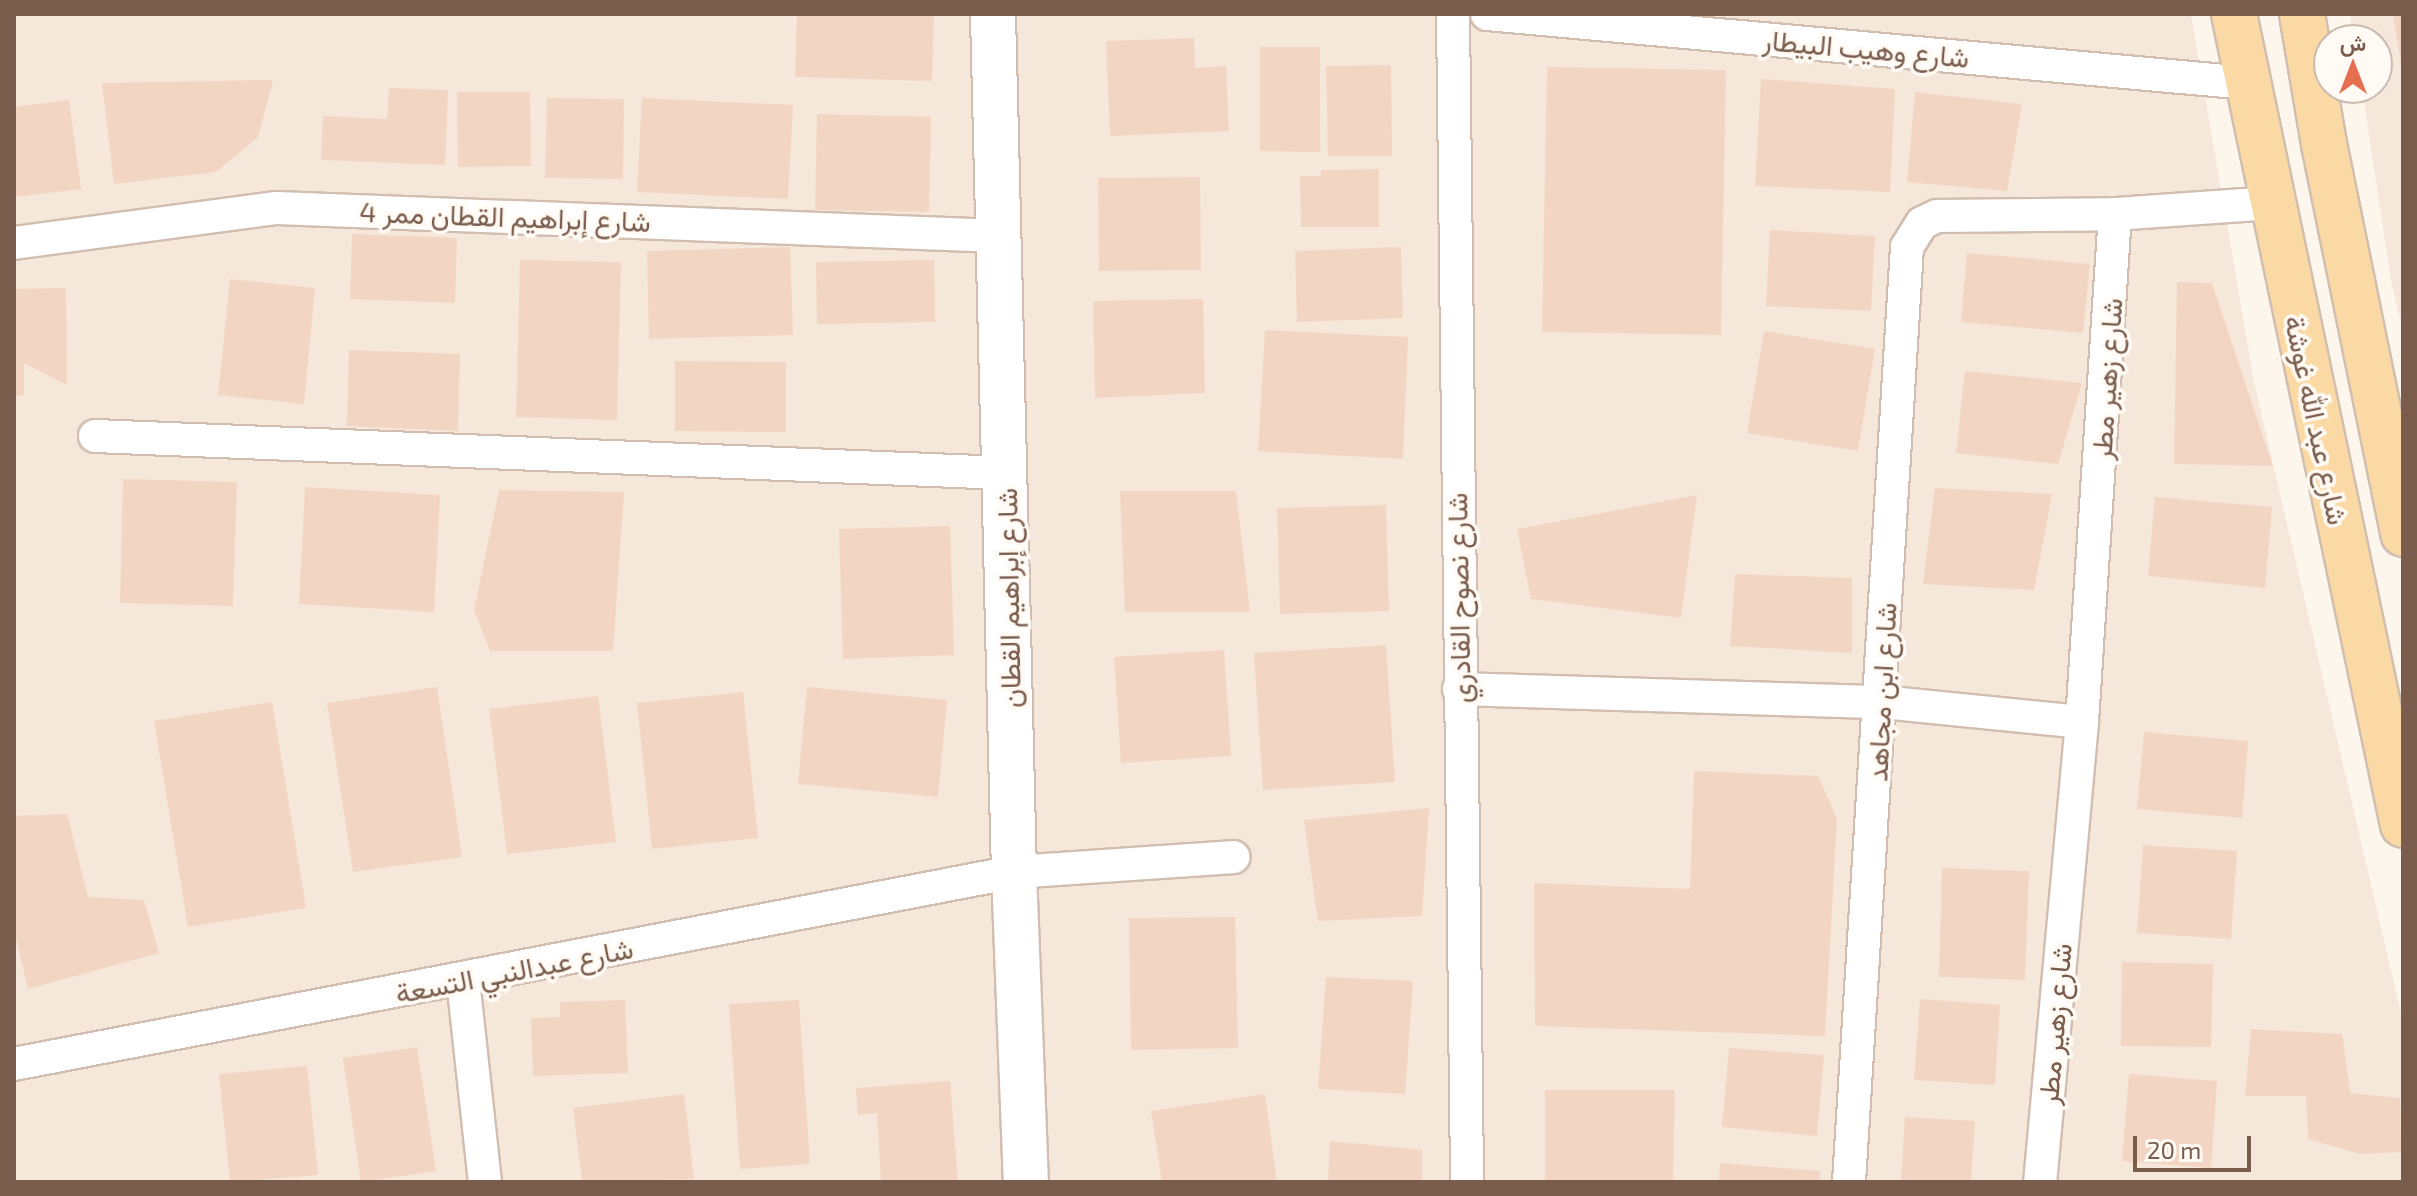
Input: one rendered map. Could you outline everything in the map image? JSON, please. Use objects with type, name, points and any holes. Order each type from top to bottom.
[{"type":"main road","name":"شارع عبد الله غوشة","points":[[2234,14],[2403,825]]},
{"type":"main road","points":[[2302,14],[2324,144],[2403,534]]},
{"type":"street","name":"شارع إبراهيم القطان","points":[[993,14],[1014,872],[1026,1182]]},
{"type":"street","name":"شارع نصوح القادري","points":[[1453,14],[1467,1182]]},
{"type":"street","name":"شارع وهيب البيطار","points":[[1487,14],[2246,83]]},
{"type":"street","points":[[2115,214],[2271,203]]},
{"type":"street","name":"شارع إبراهيم القطان ممر 4","points":[[14,243],[277,208],[998,236]]},
{"type":"street","name":"شارع ابن مجاهد","points":[[1849,1182],[1881,702],[1904,258],[1913,233],[1922,223],[1937,216],[2115,214]]},
{"type":"street","name":"شارع زهير مطر","points":[[2040,1182],[2082,722],[2115,214]]},
{"type":"street","points":[[95,436],[1006,473]]},
{"type":"street","points":[[1459,689],[1881,702],[2082,722]]},
{"type":"street","name":"شارع عبدالنبي التسعة","points":[[14,1064],[1014,872],[1233,857]]},
{"type":"street","points":[[463,980],[485,1182]]},
{"type":"shaded area","points":[[14,14],[2191,14],[2254,382],[2403,1022],[2403,1182],[14,1182]]},
{"type":"shaded area","points":[[2350,14],[2403,14],[2403,331],[2391,281],[2364,104],[2393,104],[2393,24],[2352,24]]},
{"type":"building","points":[[797,14],[934,14],[932,81],[795,77]]},
{"type":"building","points":[[2393,14],[2403,14],[2403,63],[2401,63]]},
{"type":"building","points":[[1194,38],[1195,68],[1226,66],[1229,131],[1110,136],[1106,41]]},
{"type":"building","points":[[1260,47],[1320,47],[1320,152],[1260,151]]},
{"type":"building","points":[[1391,65],[1392,156],[1328,156],[1326,66]]},
{"type":"building","points":[[1547,67],[1726,70],[1721,335],[1542,332]]},
{"type":"building","points":[[1761,79],[1895,89],[1890,192],[1755,186]]},
{"type":"building","points":[[273,80],[258,137],[216,172],[114,184],[102,83]]},
{"type":"building","points":[[389,88],[448,90],[445,165],[321,160],[323,116],[387,119]]},
{"type":"building","points":[[457,92],[530,92],[531,166],[458,167]]},
{"type":"building","points":[[1915,92],[2022,104],[2007,191],[1907,182]]},
{"type":"building","points":[[547,98],[624,99],[623,179],[545,178]]},
{"type":"building","points":[[642,98],[793,105],[788,199],[637,192]]},
{"type":"building","points":[[69,100],[81,189],[14,197],[14,107]]},
{"type":"building","points":[[817,114],[931,117],[929,212],[815,210]]},
{"type":"building","points":[[1379,169],[1379,227],[1301,227],[1300,176],[1321,176],[1321,170]]},
{"type":"building","points":[[1200,177],[1201,270],[1099,271],[1098,178]]},
{"type":"building","points":[[1770,230],[1875,236],[1871,311],[1766,306]]},
{"type":"building","points":[[352,234],[457,238],[455,303],[350,299]]},
{"type":"building","points":[[790,247],[793,335],[649,339],[647,251]]},
{"type":"building","points":[[1401,247],[1403,318],[1297,322],[1295,251]]},
{"type":"building","points":[[1967,253],[2090,264],[2083,333],[1961,322]]},
{"type":"building","points":[[520,260],[621,262],[617,420],[516,417]]},
{"type":"building","points":[[934,260],[935,322],[817,324],[816,262]]},
{"type":"building","points":[[230,279],[315,288],[304,404],[218,395]]},
{"type":"building","points":[[2177,282],[2212,283],[2273,466],[2174,464]]},
{"type":"building","points":[[66,288],[67,385],[24,363],[24,395],[14,396],[14,289]]},
{"type":"building","points":[[1203,299],[1205,393],[1095,398],[1093,301]]},
{"type":"building","points":[[1265,330],[1408,337],[1403,459],[1258,451]]},
{"type":"building","points":[[1764,331],[1875,349],[1858,451],[1747,433]]},
{"type":"building","points":[[349,350],[460,354],[458,431],[347,426]]},
{"type":"building","points":[[675,361],[786,362],[786,432],[675,431]]},
{"type":"building","points":[[1965,371],[2082,383],[2058,464],[1956,453]]},
{"type":"building","points":[[123,479],[237,482],[233,606],[120,603]]},
{"type":"building","points":[[305,487],[440,495],[434,612],[299,604]]},
{"type":"building","points":[[1935,488],[2052,494],[2034,590],[1923,584]]},
{"type":"building","points":[[499,490],[624,492],[613,651],[490,651],[474,610]]},
{"type":"building","points":[[1120,491],[1236,491],[1250,612],[1125,612]]},
{"type":"building","points":[[1697,495],[1681,618],[1531,599],[1517,529]]},
{"type":"building","points":[[2155,497],[2272,507],[2265,588],[2148,576]]},
{"type":"building","points":[[1386,505],[1389,611],[1280,614],[1277,508]]},
{"type":"building","points":[[950,526],[954,655],[843,659],[839,529]]},
{"type":"building","points":[[1735,574],[1852,578],[1852,653],[1730,646]]},
{"type":"building","points":[[1386,645],[1395,782],[1263,790],[1254,653]]},
{"type":"building","points":[[1224,650],[1231,756],[1121,763],[1114,657]]},
{"type":"building","points":[[437,687],[462,857],[353,872],[327,703]]},
{"type":"building","points":[[807,687],[947,700],[938,797],[798,784]]},
{"type":"building","points":[[743,692],[758,838],[652,849],[637,703]]},
{"type":"building","points":[[598,696],[616,842],[507,854],[489,709]]},
{"type":"building","points":[[272,702],[306,908],[188,927],[154,721]]},
{"type":"building","points":[[2144,732],[2248,741],[2242,818],[2137,809]]},
{"type":"building","points":[[1694,771],[1818,776],[1837,818],[1825,1036],[1535,1026],[1534,883],[1690,889]]},
{"type":"building","points":[[1429,808],[1422,916],[1318,921],[1304,820]]},
{"type":"building","points":[[67,814],[88,897],[144,900],[159,953],[28,989],[14,930],[14,816]]},
{"type":"building","points":[[2143,845],[2237,851],[2231,939],[2137,933]]},
{"type":"building","points":[[1942,868],[2029,871],[2025,980],[1939,977]]},
{"type":"building","points":[[1235,917],[1238,1048],[1131,1050],[1129,918]]},
{"type":"building","points":[[2122,962],[2213,964],[2211,1047],[2121,1046]]},
{"type":"building","points":[[1326,977],[1413,981],[1405,1094],[1318,1089]]},
{"type":"building","points":[[1920,999],[2000,1005],[1995,1085],[1914,1080]]},
{"type":"building","points":[[625,1000],[628,1073],[533,1076],[531,1018],[560,1017],[560,1002]]},
{"type":"building","points":[[799,1000],[810,1164],[740,1169],[729,1004]]},
{"type":"building","points":[[2251,1029],[2342,1034],[2350,1093],[2400,1098],[2401,1152],[2360,1154],[2308,1139],[2306,1096],[2245,1096]]},
{"type":"building","points":[[417,1047],[436,1171],[361,1182],[343,1058]]},
{"type":"building","points":[[1729,1048],[1824,1055],[1817,1136],[1722,1127]]},
{"type":"building","points":[[307,1066],[318,1175],[230,1182],[219,1074]]},
{"type":"building","points":[[2129,1074],[2217,1081],[2211,1168],[2122,1161]]},
{"type":"building","points":[[950,1081],[958,1182],[881,1182],[877,1113],[858,1115],[856,1088]]},
{"type":"building","points":[[1545,1090],[1675,1090],[1673,1182],[1545,1182]]},
{"type":"building","points":[[684,1094],[694,1179],[582,1182],[573,1108]]},
{"type":"building","points":[[1265,1094],[1277,1182],[1162,1182],[1151,1111]]},
{"type":"building","points":[[1905,1117],[1975,1121],[1971,1182],[1901,1182]]},
{"type":"building","points":[[1330,1141],[1422,1150],[1422,1182],[1328,1182]]},
{"type":"building","points":[[1720,1163],[1820,1171],[1819,1182],[1719,1182]]}]
